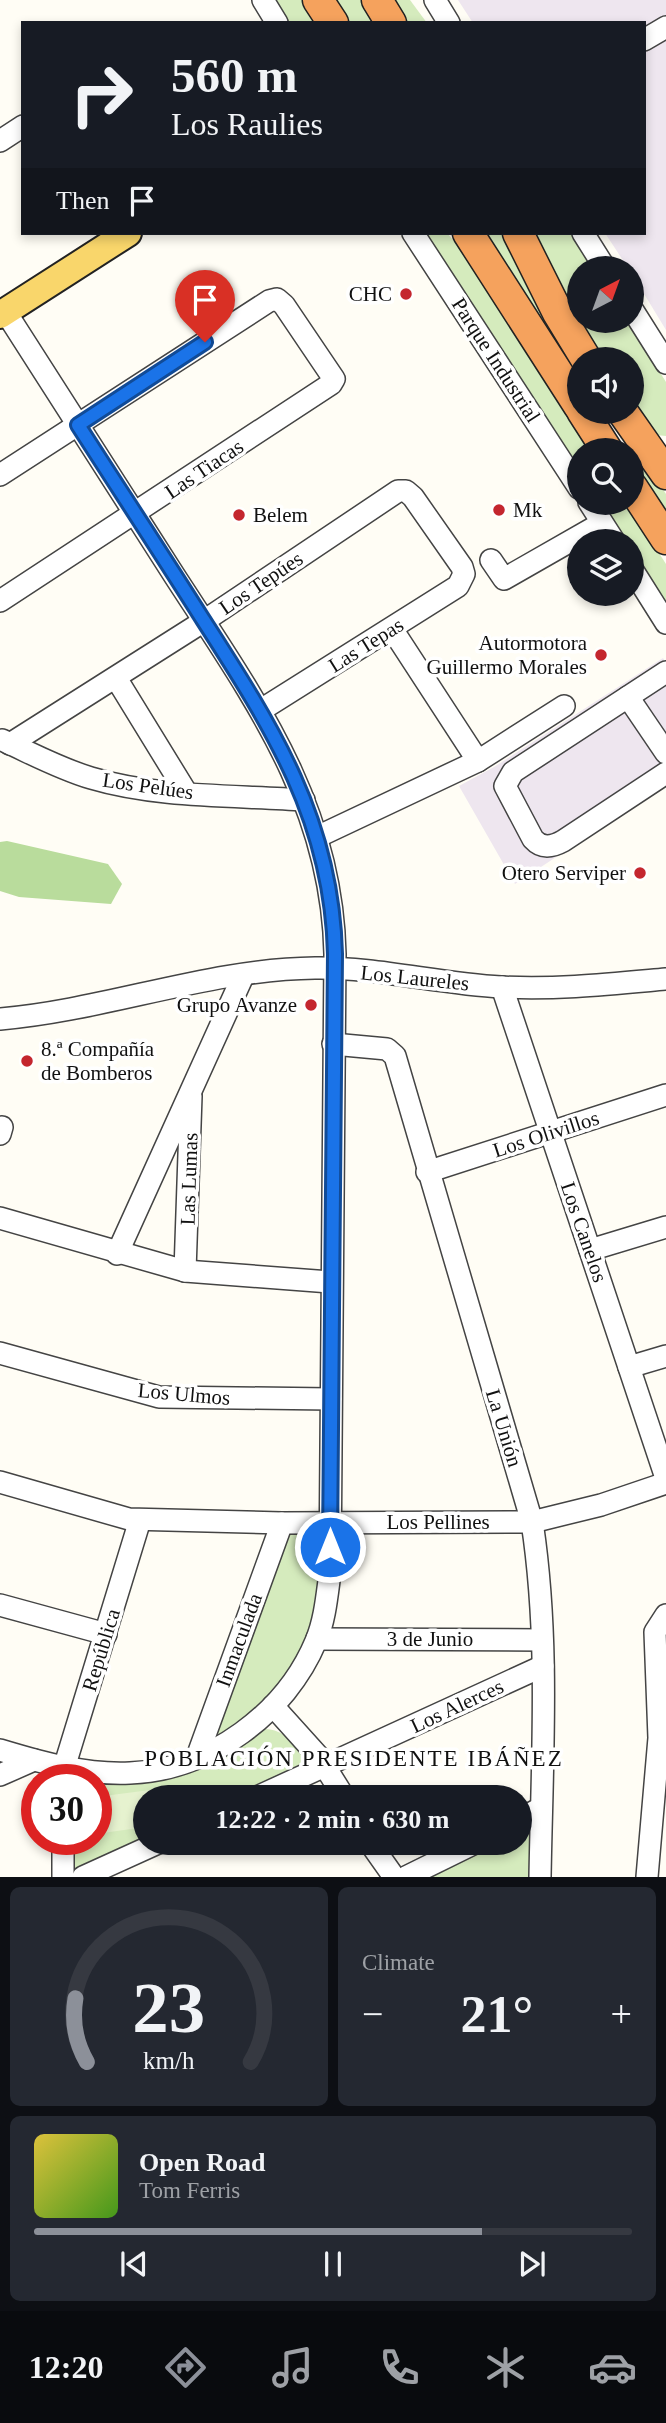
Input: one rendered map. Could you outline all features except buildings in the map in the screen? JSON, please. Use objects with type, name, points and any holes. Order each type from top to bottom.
[{"type":"highway","points":[[318,0],[331,21]]},
{"type":"highway","points":[[377,0],[390,21]]},
{"type":"highway","points":[[469,235],[567,388]]},
{"type":"highway","points":[[519,235],[558,313],[579,347]]},
{"type":"highway","points":[[594,424],[609,438]]},
{"type":"highway","points":[[631,424],[655,461]]},
{"type":"highway","points":[[644,505],[666,539]]},
{"type":"main road","points":[[3,313],[125,235]]},
{"type":"street","points":[[263,0],[277,21]]},
{"type":"street","points":[[435,0],[448,21]]},
{"type":"street","points":[[646,39],[666,27]]},
{"type":"street","points":[[0,141],[21,127]]},
{"type":"street","name":"Parque Industrial","points":[[414,235],[567,470]]},
{"type":"street","points":[[584,235],[598,256]]},
{"type":"street","name":"Las Tiacas","points":[[0,601],[136,514],[331,384],[334,379],[285,305],[277,299],[269,301],[78,425]]},
{"type":"street","points":[[3,313],[136,514],[282,747],[317,837],[334,910],[330,1573],[317,1639],[304,1665],[273,1706],[242,1733],[197,1757],[162,1769],[112,1773]]},
{"type":"street","points":[[644,328],[666,363]]},
{"type":"street","points":[[0,475],[78,425]]},
{"type":"street","name":"Los Tepúes","points":[[5,742],[116,678],[398,491],[406,491]]},
{"type":"street","name":"Las Tepas","points":[[261,710],[458,586],[464,575],[414,497],[406,491]]},
{"type":"street","points":[[491,560],[504,579],[567,551]]},
{"type":"street","points":[[644,588],[666,623]]},
{"type":"street","points":[[392,629],[478,761]]},
{"type":"street","points":[[666,672],[513,772],[506,781],[506,792],[537,843],[551,846],[563,841],[666,773]]},
{"type":"street","points":[[116,678],[186,792]]},
{"type":"street","points":[[628,696],[666,753]]},
{"type":"street","points":[[317,837],[478,761],[564,706]]},
{"type":"street","name":"Los Pelúes","points":[[5,742],[88,778],[186,792],[304,800]]},
{"type":"street","name":"Los Laureles","points":[[0,1019],[64,1011],[283,970],[335,970],[502,987],[596,986],[666,979]]},
{"type":"street","name":"Las Lumas","points":[[117,1254],[243,976]]},
{"type":"street","name":"Los Canelos","points":[[502,987],[666,1480]]},
{"type":"street","name":"La Unión","points":[[333,1044],[393,1051],[532,1522],[540,1574],[542,1640],[540,1877]]},
{"type":"street","name":"Las Lumas","points":[[185,1271],[191,1087]]},
{"type":"street","name":"Los Olivillos","points":[[427,1172],[666,1096]]},
{"type":"street","points":[[0,1218],[117,1254],[185,1271],[331,1282]]},
{"type":"street","points":[[590,1250],[666,1227]]},
{"type":"street","name":"Los Ulmos","points":[[0,1353],[159,1396],[331,1399]]},
{"type":"street","points":[[629,1367],[666,1356]]},
{"type":"street","name":"Los Pellines","points":[[0,1482],[140,1520],[282,1523],[532,1522],[601,1505],[666,1480]]},
{"type":"street","name":"República","points":[[67,1764],[140,1520]]},
{"type":"street","name":"Inmaculada","points":[[197,1757],[282,1523]]},
{"type":"street","points":[[0,1605],[106,1634]]},
{"type":"street","points":[[647,1877],[662,1737],[654,1632],[666,1615]]},
{"type":"street","name":"3 de Junio","points":[[317,1639],[542,1640]]},
{"type":"street","name":"Los Alerces","points":[[283,1785],[542,1666]]},
{"type":"street","points":[[273,1706],[325,1766],[337,1785]]},
{"type":"street","points":[[0,1750],[43,1764]]},
{"type":"street","points":[[0,1775],[34,1760]]},
{"type":"street","points":[[532,1813],[541,1808]]},
{"type":"street","points":[[83,1877],[133,1854]]},
{"type":"street","points":[[63,1855],[63,1877]]},
{"type":"street","points":[[378,1855],[394,1877]]},
{"type":"street","points":[[406,1877],[451,1855]]},
{"type":"shaded area","points":[[458,0],[666,0],[666,330],[644,294],[644,256],[620,256],[606,235],[646,235],[646,21],[472,21]]},
{"type":"shaded area","points":[[663,658],[666,663],[666,785],[515,884],[459,786],[494,767]]},
{"type":"green space","points":[[274,0],[307,0],[320,21],[288,21]]},
{"type":"green space","points":[[326,0],[365,0],[378,21],[340,21]]},
{"type":"green space","points":[[387,0],[410,0],[426,21],[401,21]]},
{"type":"green space","points":[[423,235],[449,235],[466,255],[567,411],[567,424],[575,424],[584,438],[567,438],[567,456]]},
{"type":"green space","points":[[482,235],[511,235],[571,347],[567,347],[567,359]]},
{"type":"green space","points":[[531,235],[573,235],[586,256],[567,256],[567,302]]},
{"type":"green space","points":[[586,333],[635,333],[644,347],[595,347]]},
{"type":"green space","points":[[644,347],[666,382],[666,436],[656,435],[644,419]]},
{"type":"green space","points":[[644,468],[650,470],[666,494],[666,524],[644,490]]},
{"type":"green space","points":[[606,515],[634,515],[643,529],[615,529]]},
{"type":"green space","points":[[644,530],[666,564],[666,607],[644,573]]},
{"type":"green space","points":[[7,841],[108,864],[122,884],[111,904],[19,897],[0,891],[0,842]]},
{"type":"green space","points":[[288,1531],[314,1531],[322,1541],[322,1586],[308,1641],[272,1699],[218,1739],[215,1735]]},
{"type":"green space","points":[[265,1729],[284,1735],[295,1744],[305,1763],[299,1770],[259,1785],[133,1785],[133,1844],[112,1853],[112,1784],[170,1778],[206,1766],[242,1746]]},
{"type":"green space","points":[[133,1792],[133,1829],[112,1832],[112,1795]]},
{"type":"green space","points":[[72,1855],[107,1855],[72,1870]]},
{"type":"green space","points":[[462,1855],[529,1855],[529,1877],[419,1877]]},
{"type":"place","name":"CHC","points":[[406,294]]},
{"type":"place","name":"Mk","points":[[499,510]]},
{"type":"place","name":"Belem","points":[[239,515]]},
{"type":"place","name":"Autormotora Guillermo Morales","points":[[601,655]]},
{"type":"place","name":"Otero Serviper","points":[[640,873]]},
{"type":"place","name":"Grupo Avanze","points":[[311,1005]]},
{"type":"place","name":"8.ª Compañía de Bomberos","points":[[27,1061]]},
{"type":"district","name":"POBLACIÓN PRESIDENTE IBÁÑEZ","points":[[354,1758]]},
{"type":"route","points":[[205,342],[78,425],[273,731],[304,800],[329,880],[334,910],[335,954],[330,1547]]}]
